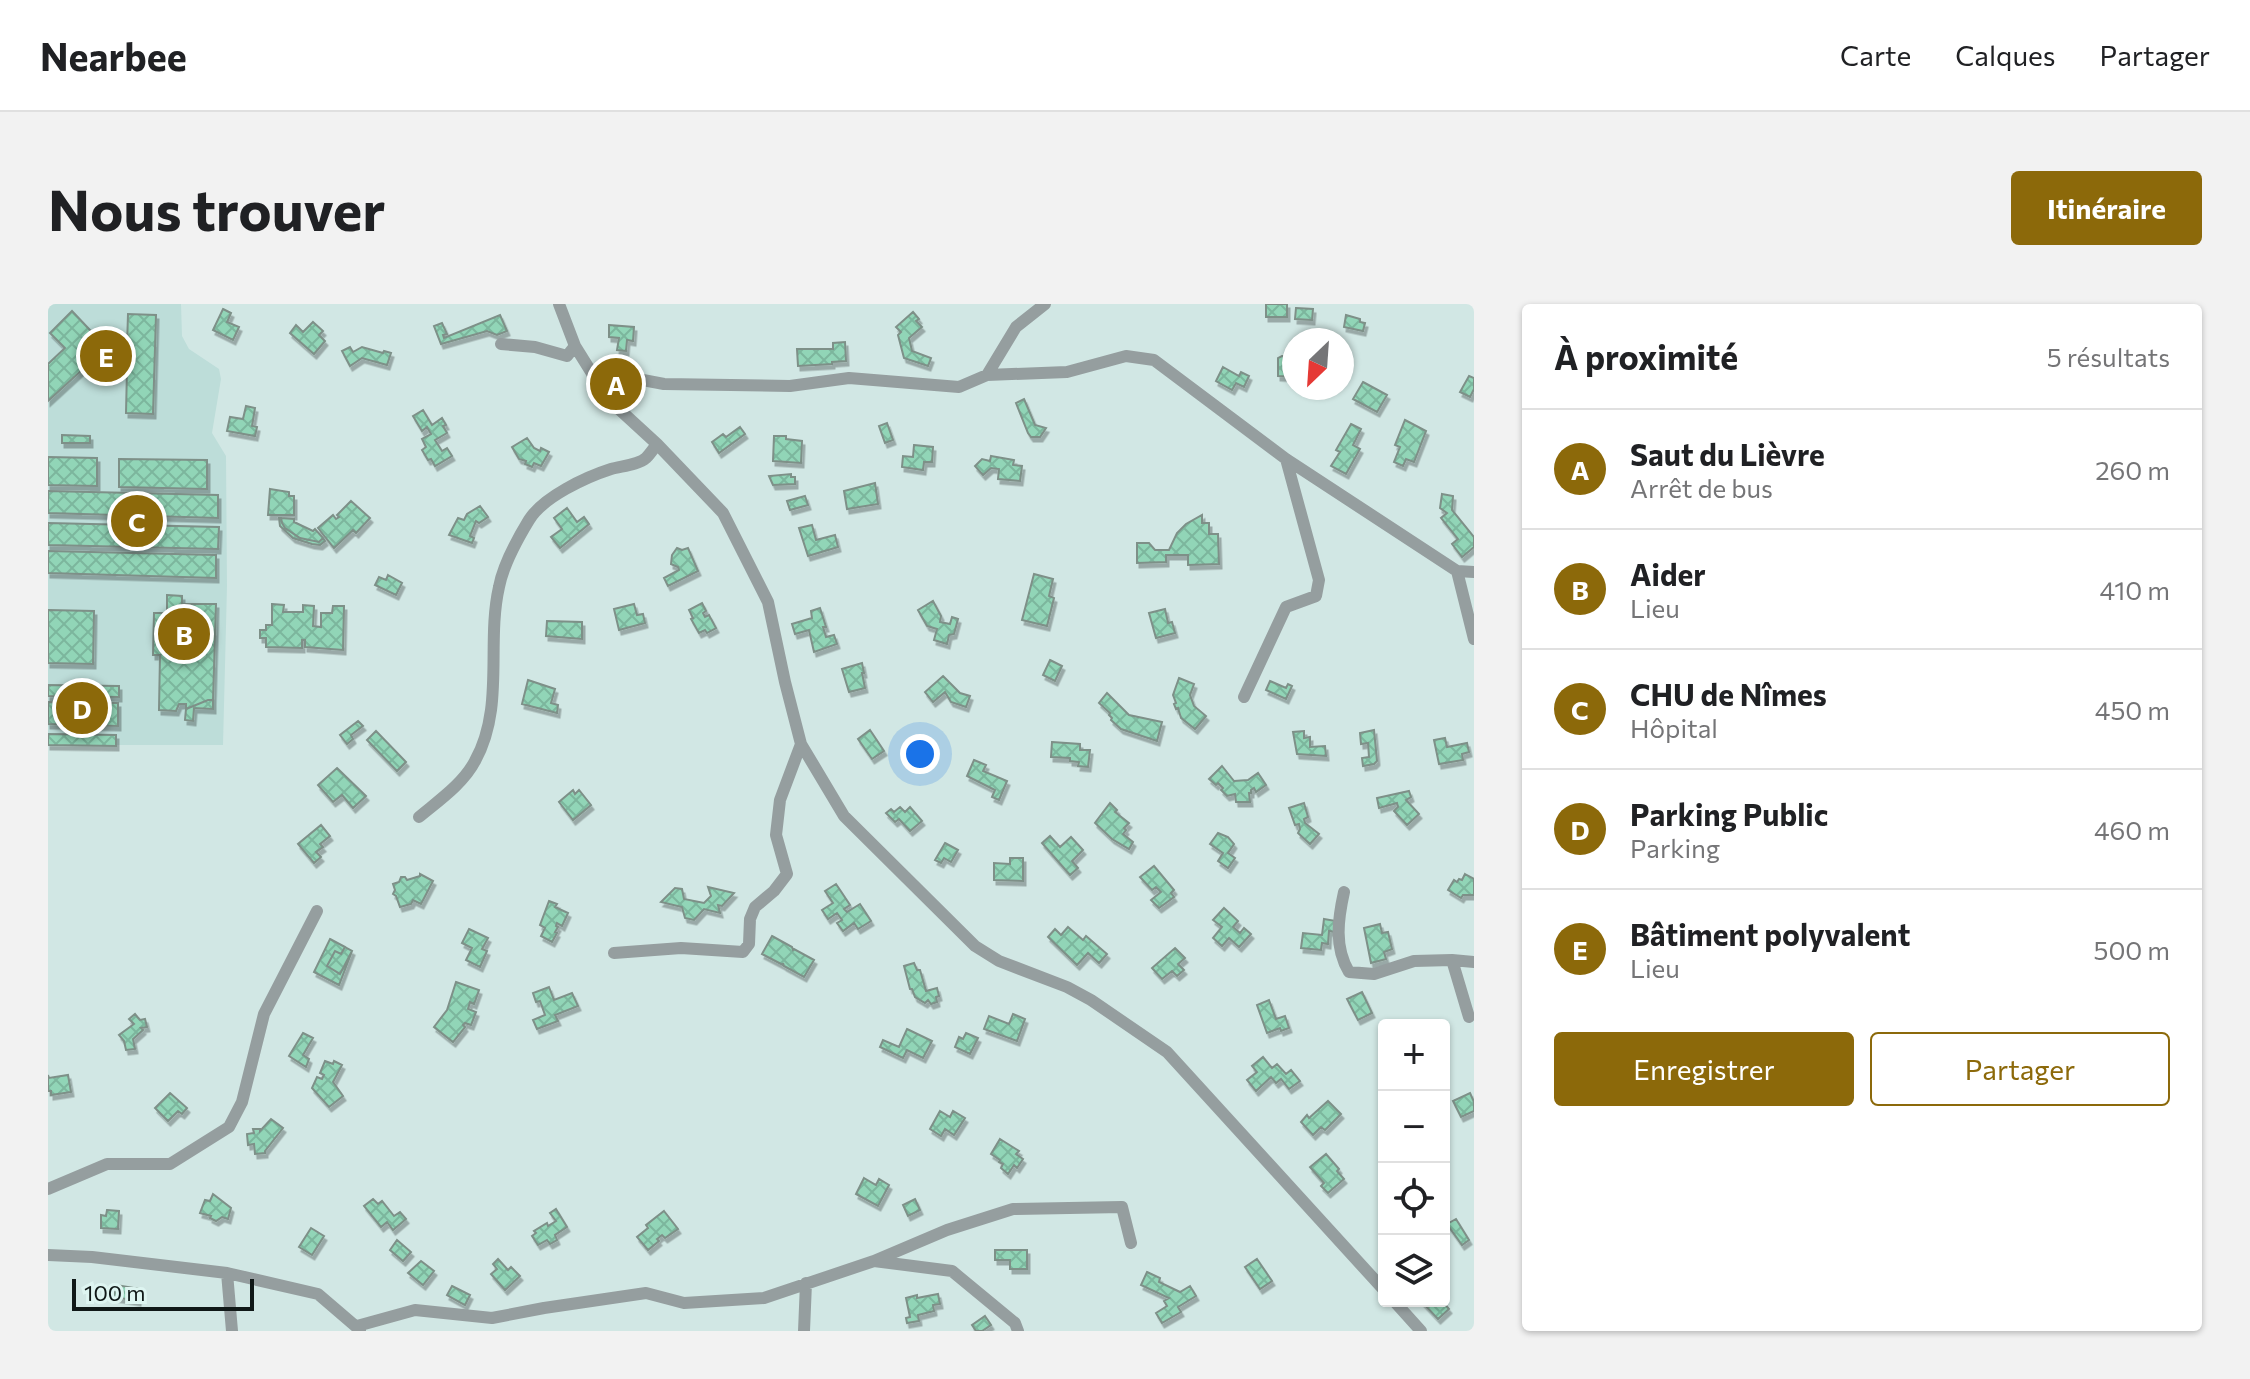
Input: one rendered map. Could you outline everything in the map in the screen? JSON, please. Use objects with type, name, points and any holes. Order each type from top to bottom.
[{"type":"street","points":[[559,304],[575,346],[608,399],[657,444],[723,513],[768,602],[801,744],[844,816],[975,946],[999,961],[1067,987],[1091,1000],[1167,1052],[1378,1283]]},
{"type":"street","points":[[987,375],[1016,327],[1045,304]]},
{"type":"street","points":[[501,344],[535,347],[567,356],[575,346]]},
{"type":"street","points":[[590,370],[664,384],[790,386],[849,378],[959,387],[987,375],[1067,372],[1126,356],[1154,360],[1286,459],[1457,571],[1474,572]]},
{"type":"street","points":[[419,817],[469,771],[484,739],[494,684],[494,634],[499,586],[520,535],[532,515],[585,479],[645,460],[657,444]]},
{"type":"street","points":[[1244,697],[1286,607],[1316,596],[1318,588],[1319,580],[1286,459]]},
{"type":"street","points":[[1457,571],[1474,639]]},
{"type":"street","points":[[614,953],[681,948],[743,952],[749,944],[750,919],[755,907],[774,891],[787,874],[776,835],[780,800],[801,744]]},
{"type":"street","points":[[1344,892],[1339,913],[1339,943],[1342,961],[1349,972],[1374,974],[1414,961],[1474,962]]},
{"type":"street","points":[[48,1189],[107,1164],[170,1164],[229,1127],[242,1102],[264,1014],[317,911]]},
{"type":"street","points":[[1452,960],[1469,1017]]},
{"type":"street","points":[[48,1255],[92,1257],[227,1273],[318,1294],[359,1328],[415,1310],[492,1318],[646,1293],[684,1303],[764,1298],[874,1261],[947,1230],[1013,1209],[1122,1207],[1131,1243]]},
{"type":"street","points":[[874,1261],[952,1271],[1015,1323],[1018,1331]]},
{"type":"street","points":[[227,1273],[232,1331]]},
{"type":"street","points":[[804,1331],[806,1283]]},
{"type":"street","points":[[1399,1307],[1421,1331]]},
{"type":"shaded area","points":[[48,304],[181,304],[182,336],[189,349],[219,369],[221,379],[212,433],[226,456],[223,745],[48,745]]},
{"type":"building","points":[[1266,304],[1287,304],[1287,317],[1266,317]]},
{"type":"building","points":[[1296,308],[1313,309],[1312,320],[1295,319]]},
{"type":"building","points":[[223,309],[231,313],[227,322],[239,327],[233,340],[213,330]]},
{"type":"building","points":[[72,311],[91,331],[93,345],[127,346],[128,314],[156,315],[153,414],[126,413],[127,369],[84,368],[48,401],[48,364],[65,348],[50,333]]},
{"type":"building","points":[[913,312],[922,327],[909,338],[912,351],[931,358],[928,366],[904,358],[898,335],[901,332],[896,327]]},
{"type":"building","points":[[500,315],[507,331],[497,335],[487,331],[441,344],[434,326],[442,323],[447,334],[443,335],[444,338]]},
{"type":"building","points":[[1346,315],[1365,323],[1363,331],[1344,327]]},
{"type":"building","points":[[313,322],[323,331],[319,335],[325,341],[314,354],[290,333],[296,325],[303,332]]},
{"type":"building","points":[[609,325],[634,327],[633,341],[627,340],[626,351],[617,350],[619,338],[609,337]]},
{"type":"building","points":[[845,342],[846,361],[798,366],[797,349],[833,349],[833,343]]},
{"type":"building","points":[[350,347],[353,352],[362,347],[391,353],[387,365],[362,358],[350,366],[342,351]]},
{"type":"building","points":[[1282,356],[1282,376],[1278,376],[1278,358]]},
{"type":"building","points":[[1223,367],[1239,376],[1241,372],[1249,376],[1244,387],[1236,383],[1232,390],[1216,381]]},
{"type":"building","points":[[1469,376],[1474,378],[1470,397],[1460,392]]},
{"type":"building","points":[[1363,382],[1387,395],[1377,412],[1354,397]]},
{"type":"building","points":[[1024,399],[1035,425],[1046,428],[1040,437],[1031,437],[1028,433],[1016,403]]},
{"type":"building","points":[[246,406],[255,408],[252,426],[257,427],[255,436],[227,431],[230,417],[243,419]]},
{"type":"building","points":[[423,410],[432,425],[442,418],[446,425],[443,426],[447,433],[435,440],[442,451],[447,448],[452,456],[435,466],[422,450],[426,447],[422,439],[431,434],[427,427],[422,431],[413,416]]},
{"type":"building","points":[[1405,420],[1426,431],[1414,462],[1406,459],[1403,466],[1394,462],[1400,447],[1395,445]]},
{"type":"building","points":[[887,423],[893,440],[885,443],[879,426]]},
{"type":"building","points":[[1351,424],[1361,429],[1353,445],[1360,449],[1346,474],[1331,466]]},
{"type":"building","points":[[740,427],[745,434],[719,453],[712,442]]},
{"type":"building","points":[[62,435],[90,436],[90,443],[62,443]]},
{"type":"building","points":[[774,436],[802,441],[801,463],[773,461]]},
{"type":"building","points":[[527,438],[534,448],[549,452],[541,466],[525,464],[526,461],[519,459],[512,447]]},
{"type":"building","points":[[914,445],[933,447],[932,462],[924,462],[923,470],[902,467],[903,456],[913,457]]},
{"type":"building","points":[[991,456],[1014,460],[1013,465],[1022,466],[1020,481],[998,479],[999,469],[991,468],[983,475],[975,466],[982,459],[990,461]]},
{"type":"building","points":[[48,457],[97,458],[97,486],[48,485]]},
{"type":"building","points":[[119,459],[207,460],[207,489],[119,487]]},
{"type":"building","points":[[791,474],[795,477],[795,484],[773,485],[769,476]]},
{"type":"building","points":[[875,483],[878,504],[847,509],[844,491]]},
{"type":"building","points":[[270,489],[289,492],[289,496],[294,496],[294,515],[268,515]]},
{"type":"building","points":[[48,491],[218,495],[218,518],[48,513]]},
{"type":"building","points":[[1442,494],[1453,496],[1452,510],[1474,537],[1474,547],[1462,557],[1452,544],[1458,539],[1441,518],[1447,513],[1440,508]]},
{"type":"building","points":[[805,496],[808,505],[790,510],[787,501]]},
{"type":"building","points":[[351,501],[370,518],[356,533],[353,530],[334,548],[318,528],[333,515],[336,519],[339,517],[337,515]]},
{"type":"building","points":[[480,506],[488,517],[479,523],[476,521],[470,536],[474,538],[472,543],[449,535],[458,518],[464,520],[467,514]]},
{"type":"building","points":[[567,508],[577,522],[584,517],[589,524],[560,548],[551,537],[562,529],[554,518]]},
{"type":"building","points":[[1202,515],[1202,523],[1209,523],[1209,534],[1218,534],[1219,564],[1188,565],[1188,555],[1166,555],[1166,562],[1137,563],[1137,543],[1149,543],[1155,550],[1169,550],[1177,533]]},
{"type":"building","points":[[279,518],[285,528],[300,538],[319,542],[323,538],[325,541],[320,545],[293,538],[280,526]]},
{"type":"building","points":[[281,518],[294,519],[294,522],[313,531],[315,529],[323,538],[319,542],[300,538],[285,528]]},
{"type":"building","points":[[48,523],[219,527],[218,549],[48,545]]},
{"type":"building","points":[[812,525],[816,540],[835,535],[838,547],[808,556],[799,528]]},
{"type":"building","points":[[677,548],[688,548],[698,571],[668,586],[664,578],[679,570],[671,564]]},
{"type":"building","points":[[48,551],[216,555],[216,578],[48,573]]},
{"type":"building","points":[[1034,574],[1053,579],[1049,596],[1054,598],[1047,626],[1022,620]]},
{"type":"building","points":[[388,575],[402,583],[396,595],[375,585],[379,577],[386,580]]},
{"type":"building","points":[[167,595],[182,596],[182,604],[216,604],[213,700],[186,709],[186,704],[179,704],[176,711],[159,710],[160,655],[153,655],[154,613],[167,613]]},
{"type":"building","points":[[933,601],[941,616],[940,622],[950,624],[952,617],[958,619],[947,644],[934,640],[937,629],[927,626],[918,610]]},
{"type":"building","points":[[702,603],[705,617],[709,615],[716,628],[707,633],[705,630],[699,633],[689,610]]},
{"type":"building","points":[[272,604],[284,605],[283,612],[303,612],[303,605],[314,606],[313,626],[321,627],[321,613],[332,613],[333,606],[344,606],[343,650],[305,647],[305,640],[302,640],[302,648],[266,647],[266,638],[260,638],[260,630],[272,625]]},
{"type":"building","points":[[634,604],[637,615],[643,614],[645,623],[619,630],[614,609]]},
{"type":"building","points":[[820,608],[826,637],[834,635],[837,644],[814,652],[809,630],[795,634],[792,624],[812,618],[811,611]]},
{"type":"building","points":[[1165,609],[1168,623],[1172,622],[1175,633],[1156,638],[1149,613]]},
{"type":"building","points":[[48,610],[94,611],[93,664],[48,663]]},
{"type":"building","points":[[547,621],[582,622],[582,639],[546,636]]},
{"type":"building","points":[[1050,660],[1062,666],[1055,681],[1043,675]]},
{"type":"building","points":[[862,663],[865,688],[849,692],[842,669]]},
{"type":"building","points":[[943,676],[960,693],[970,696],[966,707],[951,702],[945,692],[933,702],[925,692]]},
{"type":"building","points":[[1179,678],[1194,684],[1190,695],[1194,706],[1206,716],[1195,729],[1181,718],[1174,704],[1173,695]]},
{"type":"building","points":[[528,680],[555,689],[551,703],[558,705],[557,713],[522,704]]},
{"type":"building","points":[[1270,681],[1286,688],[1288,684],[1292,686],[1286,699],[1266,690]]},
{"type":"building","points":[[48,685],[119,686],[119,697],[48,696]]},
{"type":"building","points":[[1107,693],[1129,715],[1162,722],[1157,741],[1121,729],[1111,720],[1110,713],[1099,703]]},
{"type":"building","points":[[213,700],[213,709],[194,708],[193,721],[185,720],[186,709]]},
{"type":"building","points":[[48,702],[118,703],[118,726],[48,724]]},
{"type":"building","points":[[358,721],[363,726],[351,735],[353,739],[347,744],[340,735]]},
{"type":"building","points":[[870,730],[884,751],[872,759],[858,739]]},
{"type":"building","points":[[1374,730],[1377,761],[1363,766],[1362,758],[1369,757],[1368,743],[1361,744],[1360,733]]},
{"type":"building","points":[[376,731],[406,762],[397,771],[367,740]]},
{"type":"building","points":[[1304,731],[1304,738],[1310,737],[1310,747],[1325,746],[1326,756],[1297,754],[1293,732]]},
{"type":"building","points":[[48,734],[116,735],[116,746],[48,745]]},
{"type":"building","points":[[1445,738],[1447,747],[1467,743],[1469,752],[1462,754],[1463,760],[1439,764],[1434,740]]},
{"type":"building","points":[[1052,742],[1080,744],[1080,750],[1090,750],[1088,767],[1078,766],[1079,762],[1070,761],[1070,758],[1051,757]]},
{"type":"building","points":[[974,760],[986,765],[983,771],[1007,781],[999,800],[992,797],[995,790],[967,776]]},
{"type":"building","points":[[1222,766],[1234,781],[1248,780],[1258,773],[1266,785],[1256,792],[1254,788],[1251,790],[1250,802],[1236,802],[1235,794],[1227,796],[1218,783],[1216,785],[1209,779]]},
{"type":"building","points":[[337,768],[366,796],[353,808],[342,795],[333,802],[318,785]]},
{"type":"building","points":[[573,790],[575,794],[579,790],[591,805],[573,820],[559,802]]},
{"type":"building","points":[[1409,791],[1411,797],[1406,800],[1419,814],[1407,825],[1394,811],[1397,803],[1379,808],[1377,798]]},
{"type":"building","points":[[1110,803],[1117,810],[1115,812],[1129,823],[1123,834],[1133,842],[1129,849],[1095,823]]},
{"type":"building","points":[[1304,803],[1308,817],[1304,819],[1305,823],[1319,834],[1310,844],[1298,833],[1299,824],[1295,825],[1289,808]]},
{"type":"building","points":[[900,807],[905,812],[910,807],[922,821],[910,831],[899,819],[895,822],[886,813]]},
{"type":"building","points":[[321,825],[330,836],[320,844],[323,847],[316,852],[321,857],[314,863],[298,844]]},
{"type":"building","points":[[1218,833],[1234,844],[1228,853],[1235,858],[1228,868],[1218,861],[1223,853],[1210,844]]},
{"type":"building","points":[[1050,836],[1060,847],[1071,837],[1083,850],[1072,861],[1078,868],[1070,875],[1042,843]]},
{"type":"building","points":[[945,843],[958,850],[951,862],[944,858],[941,863],[935,860]]},
{"type":"building","points":[[1010,858],[1023,858],[1023,881],[994,880],[994,863],[1010,864]]},
{"type":"building","points":[[1154,866],[1174,890],[1171,893],[1174,897],[1159,908],[1151,900],[1161,892],[1156,887],[1152,890],[1140,877]]},
{"type":"building","points":[[420,874],[433,881],[421,904],[413,900],[411,904],[400,907],[393,894],[393,884],[399,882],[401,877],[407,880]]},
{"type":"building","points":[[1465,874],[1474,879],[1474,895],[1463,895],[1461,898],[1448,890],[1454,880],[1462,880]]},
{"type":"building","points":[[836,884],[850,905],[844,909],[847,912],[860,904],[871,921],[858,929],[854,923],[843,931],[837,923],[842,920],[837,913],[828,919],[822,910],[833,903],[825,891]]},
{"type":"building","points":[[708,887],[734,893],[722,906],[718,905],[720,913],[704,909],[694,920],[685,918],[682,907],[661,902],[675,888],[682,889],[684,899],[704,903],[711,896]]},
{"type":"building","points":[[549,901],[568,913],[562,926],[557,923],[557,933],[552,942],[541,936],[545,928],[540,925]]},
{"type":"building","points":[[1224,908],[1238,921],[1233,927],[1240,933],[1244,928],[1251,934],[1239,947],[1229,938],[1222,946],[1213,938],[1222,927],[1213,920]]},
{"type":"building","points":[[1324,919],[1336,921],[1335,932],[1329,931],[1328,944],[1322,943],[1321,950],[1301,948],[1303,933],[1322,935]]},
{"type":"building","points":[[1380,924],[1382,933],[1388,932],[1392,949],[1384,952],[1386,959],[1371,963],[1364,928]]},
{"type":"building","points":[[1068,927],[1083,940],[1086,936],[1107,954],[1099,963],[1088,953],[1077,965],[1048,937],[1055,929],[1061,935]]},
{"type":"building","points":[[469,929],[488,938],[482,949],[487,951],[480,967],[466,960],[472,948],[462,943]]},
{"type":"building","points":[[772,936],[814,960],[804,977],[762,954]]},
{"type":"building","points":[[330,939],[345,947],[341,954],[335,951],[327,966],[340,974],[352,951],[339,985],[314,972]]},
{"type":"building","points":[[345,947],[352,951],[340,974],[327,966],[335,951],[341,954]]},
{"type":"building","points":[[1175,948],[1185,958],[1178,964],[1184,970],[1177,976],[1172,971],[1162,979],[1152,968]]},
{"type":"building","points":[[914,963],[920,970],[926,991],[937,988],[937,1002],[931,1004],[928,1000],[925,1003],[915,997],[910,989],[904,966]]},
{"type":"building","points":[[456,982],[479,990],[474,1004],[470,1002],[468,1009],[476,1012],[471,1025],[465,1023],[453,1042],[434,1027],[447,1010]]},
{"type":"building","points":[[549,987],[554,1000],[572,993],[578,1006],[555,1015],[558,1021],[537,1029],[533,1020],[545,1015],[533,993]]},
{"type":"building","points":[[1362,992],[1372,1013],[1358,1020],[1347,999]]},
{"type":"building","points":[[1269,1000],[1276,1019],[1285,1016],[1289,1028],[1267,1033],[1257,1005]]},
{"type":"building","points":[[135,1014],[140,1020],[145,1019],[147,1027],[141,1028],[143,1030],[133,1039],[135,1049],[126,1050],[119,1035],[134,1024],[129,1019]]},
{"type":"building","points":[[1013,1014],[1025,1019],[1017,1041],[984,1029],[989,1016],[1009,1024]]},
{"type":"building","points":[[907,1029],[932,1041],[923,1058],[907,1050],[903,1058],[880,1047],[883,1040],[899,1047]]},
{"type":"building","points":[[303,1033],[313,1038],[303,1055],[309,1059],[306,1067],[289,1056]]},
{"type":"building","points":[[966,1033],[978,1038],[970,1054],[955,1047],[959,1037],[963,1039]]},
{"type":"building","points":[[1263,1057],[1272,1068],[1277,1064],[1286,1074],[1291,1070],[1300,1081],[1289,1089],[1281,1079],[1276,1083],[1271,1077],[1256,1091],[1247,1080],[1257,1072],[1252,1066]]},
{"type":"building","points":[[325,1061],[342,1065],[333,1082],[343,1096],[329,1107],[312,1088],[317,1077],[322,1079],[324,1075],[320,1073]]},
{"type":"building","points":[[48,1075],[49,1078],[68,1075],[71,1092],[51,1095]]},
{"type":"building","points":[[170,1093],[187,1108],[182,1114],[178,1111],[168,1121],[155,1108]]},
{"type":"building","points":[[1470,1093],[1474,1111],[1461,1117],[1453,1101]]},
{"type":"building","points":[[1328,1101],[1341,1114],[1325,1130],[1321,1127],[1313,1135],[1301,1122]]},
{"type":"building","points":[[940,1111],[950,1117],[953,1111],[965,1118],[954,1135],[945,1129],[941,1136],[930,1129]]},
{"type":"building","points":[[271,1119],[283,1128],[265,1153],[255,1154],[254,1144],[248,1145],[247,1134],[254,1133],[253,1129],[260,1131]]},
{"type":"building","points":[[1000,1139],[1019,1151],[1016,1154],[1023,1159],[1008,1174],[1001,1168],[1003,1164],[1000,1160],[991,1154]]},
{"type":"building","points":[[1326,1154],[1344,1179],[1328,1193],[1321,1186],[1324,1183],[1310,1167]]},
{"type":"building","points":[[864,1178],[876,1185],[879,1179],[889,1185],[878,1206],[856,1194]]},
{"type":"building","points":[[213,1194],[231,1208],[228,1219],[222,1217],[216,1221],[200,1213],[205,1200],[210,1201]]},
{"type":"building","points":[[373,1199],[378,1204],[382,1201],[394,1216],[400,1212],[406,1219],[393,1230],[387,1222],[381,1227],[364,1206]]},
{"type":"building","points":[[915,1199],[920,1210],[908,1216],[903,1205]]},
{"type":"building","points":[[556,1209],[567,1227],[555,1235],[557,1240],[550,1244],[547,1240],[538,1245],[532,1236],[536,1233],[534,1231],[556,1221],[550,1213]]},
{"type":"building","points":[[107,1210],[119,1211],[118,1229],[101,1228],[101,1215],[106,1216]]},
{"type":"building","points":[[664,1211],[678,1229],[665,1238],[662,1235],[648,1250],[637,1237],[648,1228],[646,1225]]},
{"type":"building","points":[[1456,1219],[1469,1240],[1462,1245],[1450,1228],[1450,1222]]},
{"type":"building","points":[[311,1228],[324,1236],[312,1255],[299,1247]]},
{"type":"building","points":[[397,1240],[411,1252],[403,1261],[390,1250]]},
{"type":"building","points":[[995,1250],[1027,1250],[1027,1269],[1010,1269],[1010,1260],[995,1260]]},
{"type":"building","points":[[498,1259],[508,1270],[511,1267],[520,1276],[505,1290],[491,1274],[497,1269],[493,1264]]},
{"type":"building","points":[[1257,1259],[1272,1281],[1260,1289],[1245,1267]]},
{"type":"building","points":[[421,1261],[434,1271],[423,1285],[408,1273]]},
{"type":"building","points":[[1147,1272],[1180,1292],[1190,1286],[1196,1296],[1178,1307],[1181,1312],[1162,1323],[1156,1313],[1167,1306],[1164,1301],[1169,1298],[1141,1285]]},
{"type":"building","points":[[116,1285],[140,1289],[138,1301],[114,1297]]},
{"type":"building","points":[[452,1286],[470,1295],[465,1305],[447,1295]]},
{"type":"building","points":[[938,1294],[940,1304],[933,1305],[934,1311],[918,1315],[919,1321],[907,1323],[906,1318],[910,1317],[906,1298]]},
{"type":"building","points":[[1427,1307],[1447,1307],[1449,1309],[1438,1319]]},
{"type":"building","points":[[985,1316],[991,1325],[976,1331],[972,1325]]},
{"type":"place","name":"Bâtiment polyvalent","points":[[106,356]]},
{"type":"place","name":"Saut du Lièvre","points":[[616,384]]},
{"type":"place","name":"CHU de Nîmes","points":[[137,521]]},
{"type":"place","name":"Aider","points":[[184,634]]},
{"type":"place","name":"Parking Public","points":[[82,708]]}]
